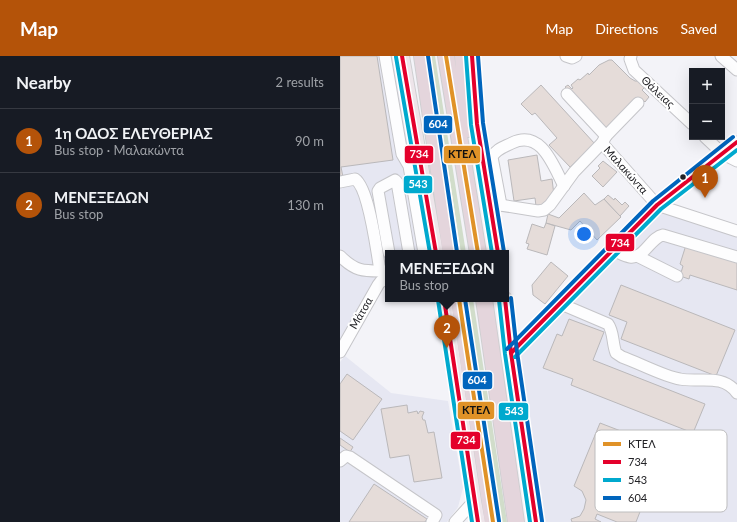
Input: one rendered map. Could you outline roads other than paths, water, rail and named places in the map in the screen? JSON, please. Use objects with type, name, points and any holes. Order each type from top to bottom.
[{"type":"highway","points":[[422,56],[452,250]]},
{"type":"highway","points":[[446,56],[478,250]]},
{"type":"highway","points":[[463,56],[468,130],[468,185]]},
{"type":"highway","points":[[447,302],[493,522]]},
{"type":"highway","points":[[484,302],[516,522]]},
{"type":"main road","points":[[402,56],[435,250]]},
{"type":"main road","points":[[472,56],[477,124],[495,205],[498,250]]},
{"type":"main road","points":[[446,302],[478,522]]},
{"type":"main road","points":[[505,302],[511,354],[536,522]]},
{"type":"street","points":[[385,56],[402,154],[409,166],[423,250]]},
{"type":"street","points":[[566,56],[572,58],[576,56]]},
{"type":"street","name":"Θάλειας","points":[[631,56],[630,60],[634,70],[689,121]]},
{"type":"street","points":[[721,56],[737,70]]},
{"type":"street","name":"Μαλακώντα","points":[[567,94],[657,205]]},
{"type":"street","points":[[564,186],[542,147],[534,141],[521,139],[495,151],[492,157],[495,205],[538,211],[544,210],[564,186],[574,172],[638,103]]},
{"type":"street","points":[[708,140],[723,154],[737,161]]},
{"type":"street","points":[[511,354],[657,205],[737,142]]},
{"type":"street","points":[[340,182],[355,180],[362,187],[384,271],[364,272],[351,267],[340,256]]},
{"type":"street","points":[[388,250],[378,191],[380,188],[395,180],[397,182],[409,250]]},
{"type":"street","points":[[657,205],[737,231]]},
{"type":"street","points":[[637,256],[656,238],[664,235],[737,256]]},
{"type":"street","points":[[612,250],[630,257],[637,256],[677,276]]},
{"type":"street","name":"Μάτσα","points":[[340,352],[378,285],[381,281],[385,280]]},
{"type":"street","points":[[561,304],[608,324],[612,330],[612,343],[616,353],[679,379],[715,379],[724,382],[737,393]]},
{"type":"street","points":[[340,461],[346,456],[350,457],[436,515],[432,522]]},
{"type":"street","points":[[455,522],[474,501]]},
{"type":"place","name":"1η ΟΔΟΣ ΕΛΕΥΘΕΡΙΑΣ","points":[[705,198]]},
{"type":"place","name":"ΜΕΝΕΞΕΔΩΝ","points":[[447,348]]}]
